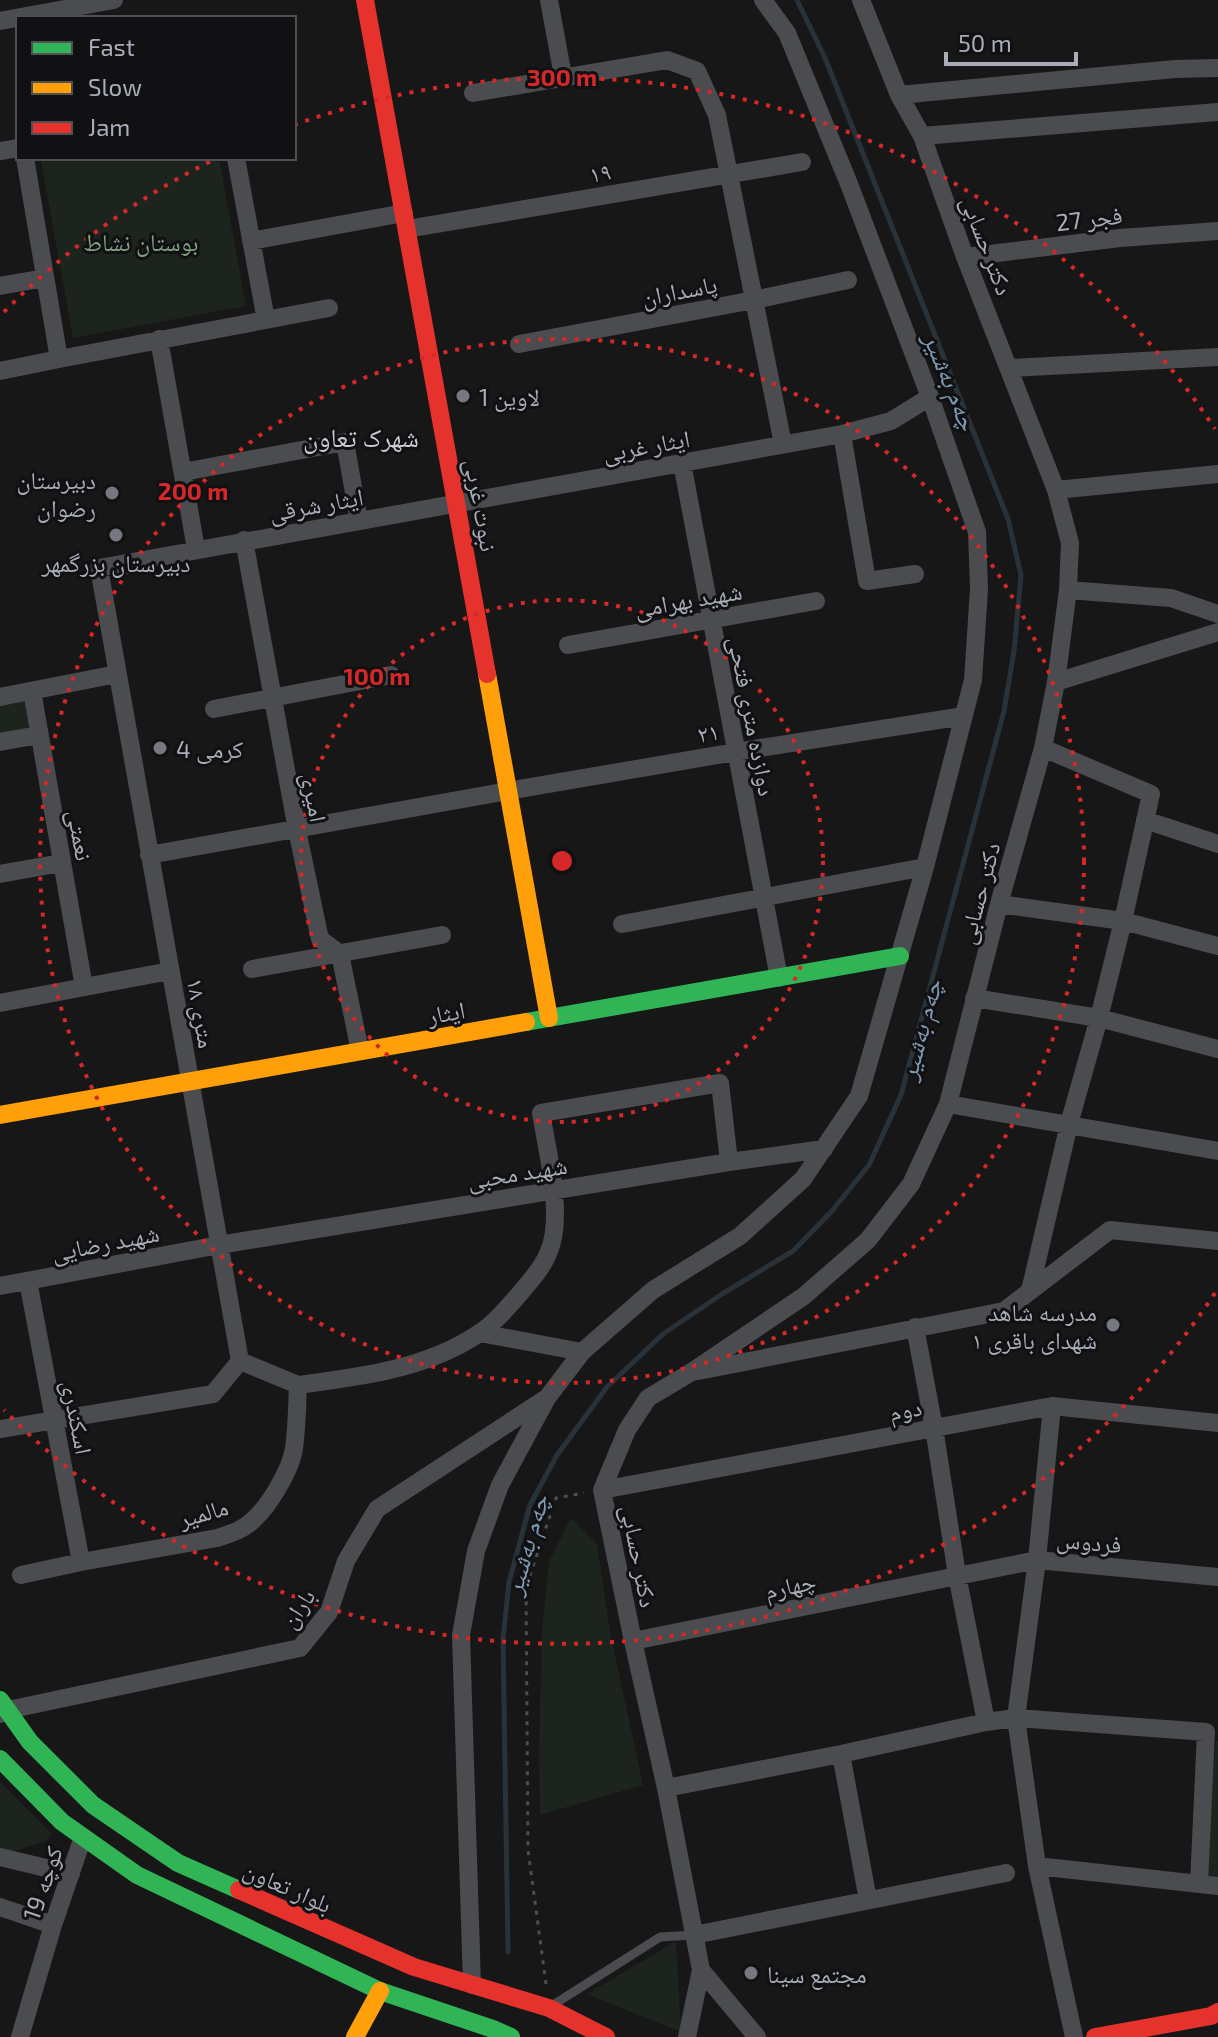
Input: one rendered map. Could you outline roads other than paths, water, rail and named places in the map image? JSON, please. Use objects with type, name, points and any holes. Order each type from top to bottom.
[{"type":"street","name":"نبوت غربی","points":[[365,0],[549,1018]]},
{"type":"street","points":[[549,0],[563,76]]},
{"type":"street","points":[[472,1985],[461,1635],[476,1551],[500,1485],[547,1398],[582,1352],[653,1290],[740,1236],[803,1179],[859,1096],[925,867],[973,680],[979,589],[977,532],[930,397],[849,184],[787,33],[763,0]]},
{"type":"street","name":"دکتر حسابی","points":[[701,1970],[666,1788],[602,1490],[627,1430],[648,1398],[804,1296],[868,1240],[911,1184],[948,1104],[1043,748],[1056,682],[1068,590],[1070,543],[1056,490],[965,257],[922,136],[899,95],[861,0]]},
{"type":"street","points":[[33,16],[107,5]]},
{"type":"street","points":[[473,93],[667,60],[697,71],[717,115],[783,444]]},
{"type":"street","points":[[899,95],[1175,69],[1218,68]]},
{"type":"street","points":[[922,136],[1218,112]]},
{"type":"street","points":[[25,160],[59,359]]},
{"type":"street","points":[[236,160],[266,320]]},
{"type":"street","name":"۱۹","points":[[251,241],[802,162]]},
{"type":"street","name":"فجر 27","points":[[965,257],[1120,238],[1218,231]]},
{"type":"street","points":[[0,286],[45,278]]},
{"type":"street","name":"پاسداران","points":[[519,344],[848,280]]},
{"type":"street","points":[[0,371],[329,308]]},
{"type":"street","points":[[159,339],[196,549]]},
{"type":"street","points":[[1010,368],[1218,357]]},
{"type":"street","name":"ایثار غربی","points":[[457,504],[842,434],[891,421],[930,397]]},
{"type":"street","points":[[842,434],[867,581],[915,574]]},
{"type":"street","points":[[183,472],[345,442],[359,521]]},
{"type":"street","name":"دوازده متری فتحی","points":[[682,463],[779,978]]},
{"type":"street","points":[[1056,490],[1218,474]]},
{"type":"street","name":"ایثار شرقی","points":[[117,674],[99,568],[457,504]]},
{"type":"street","name":"امیری","points":[[244,540],[320,939],[340,954],[360,1051]]},
{"type":"street","points":[[1068,590],[1171,598],[1218,614]]},
{"type":"street","name":"شهید بهرامی","points":[[568,645],[816,601]]},
{"type":"street","points":[[1056,682],[1218,632]]},
{"type":"street","points":[[0,697],[117,674]]},
{"type":"street","name":"۱۸ متری","points":[[117,674],[240,1361]]},
{"type":"street","points":[[214,709],[391,675]]},
{"type":"street","name":"نعمتی","points":[[32,691],[84,987]]},
{"type":"street","name":"۲۱","points":[[149,855],[735,752],[964,716]]},
{"type":"street","points":[[0,742],[39,735]]},
{"type":"street","points":[[1030,1291],[1069,1124],[1123,921],[1151,794],[1043,748]]},
{"type":"street","points":[[1145,820],[1218,844]]},
{"type":"street","points":[[0,874],[61,863]]},
{"type":"street","points":[[622,924],[925,867]]},
{"type":"street","points":[[999,904],[1123,921],[1218,946]]},
{"type":"street","points":[[252,969],[442,935]]},
{"type":"street","name":"ایثار","points":[[0,1115],[900,956]]},
{"type":"street","points":[[0,1003],[170,971]]},
{"type":"street","points":[[974,998],[1099,1018],[1218,1049]]},
{"type":"street","points":[[0,1429],[213,1394],[240,1361],[298,1385],[347,1379],[440,1355],[480,1333],[511,1304],[550,1251],[554,1190],[541,1113],[720,1083],[729,1162]]},
{"type":"street","points":[[948,1104],[1218,1151]]},
{"type":"street","name":"شهید محبی","points":[[219,1245],[824,1149]]},
{"type":"street","points":[[690,1373],[1004,1311],[1110,1230],[1218,1241]]},
{"type":"street","name":"شهید رضایی","points":[[0,1286],[219,1245]]},
{"type":"street","name":"اسکندری","points":[[28,1281],[81,1562]]},
{"type":"street","points":[[915,1327],[957,1575],[986,1722]]},
{"type":"street","points":[[480,1333],[582,1352]]},
{"type":"street","name":"مالمیر","points":[[21,1575],[217,1538],[234,1533],[252,1521],[282,1479],[294,1451],[298,1385]]},
{"type":"street","name":"باران","points":[[3,1708],[300,1648],[329,1612],[346,1561],[377,1509],[547,1398]]},
{"type":"street","points":[[1052,1406],[1037,1560],[1016,1718],[1037,1866],[1074,2037]]},
{"type":"street","name":"دوم","points":[[602,1490],[1052,1406],[1218,1423]]},
{"type":"street","name":"فردوس","points":[[957,1575],[1037,1560],[1218,1577]]},
{"type":"street","name":"چهارم","points":[[633,1641],[957,1575]]},
{"type":"street","name":"بلوار تعاون","points":[[3,1708],[30,1742],[93,1805],[178,1863],[414,1967],[549,2008],[606,2037]]},
{"type":"street","points":[[666,1788],[1016,1718],[1212,1732],[1199,1884]]},
{"type":"street","points":[[841,1754],[868,1900]]},
{"type":"street","points":[[0,1759],[62,1822],[137,1875],[380,1991],[511,2037]]},
{"type":"street","name":"کوچه 19","points":[[20,2037],[83,1837]]},
{"type":"street","points":[[0,1857],[71,1874]]},
{"type":"street","points":[[1037,1866],[1218,1886]]},
{"type":"street","points":[[694,1935],[1006,1873]]},
{"type":"street","points":[[0,1907],[53,1925]]},
{"type":"street","points":[[687,2037],[701,1970]]},
{"type":"street","points":[[701,1970],[757,2037]]},
{"type":"street","points":[[355,2037],[380,1991]]},
{"type":"street","points":[[1095,2037],[1211,2016],[1218,2012]]},
{"type":"lane","points":[[549,2008],[660,1937],[694,1935]]},
{"type":"waterway","name":"چەم بەشیر","points":[[508,1952],[503,1639],[509,1582],[530,1505],[557,1455],[607,1387],[663,1334],[793,1251],[831,1212],[869,1165],[901,1095],[1004,711],[1014,651],[1021,575],[1008,519],[825,58],[797,0]]},
{"type":"place","name":"لاوین 1","points":[[463,396]]},
{"type":"place","name":"دبیرستان رضوان","points":[[112,493]]},
{"type":"place","name":"دبیرستان بزرگمهر","points":[[116,535]]},
{"type":"place","name":"کرمی 4","points":[[160,748]]},
{"type":"place","name":"مدرسه شاهد شهدای باقری ۱","points":[[1113,1325]]},
{"type":"place","name":"مجتمع سینا","points":[[751,1973]]},
{"type":"district","name":"شهرک تعاون","points":[[361,436]]},
{"type":"park label","name":"بوستان نشاط","points":[[141,241]]}]
